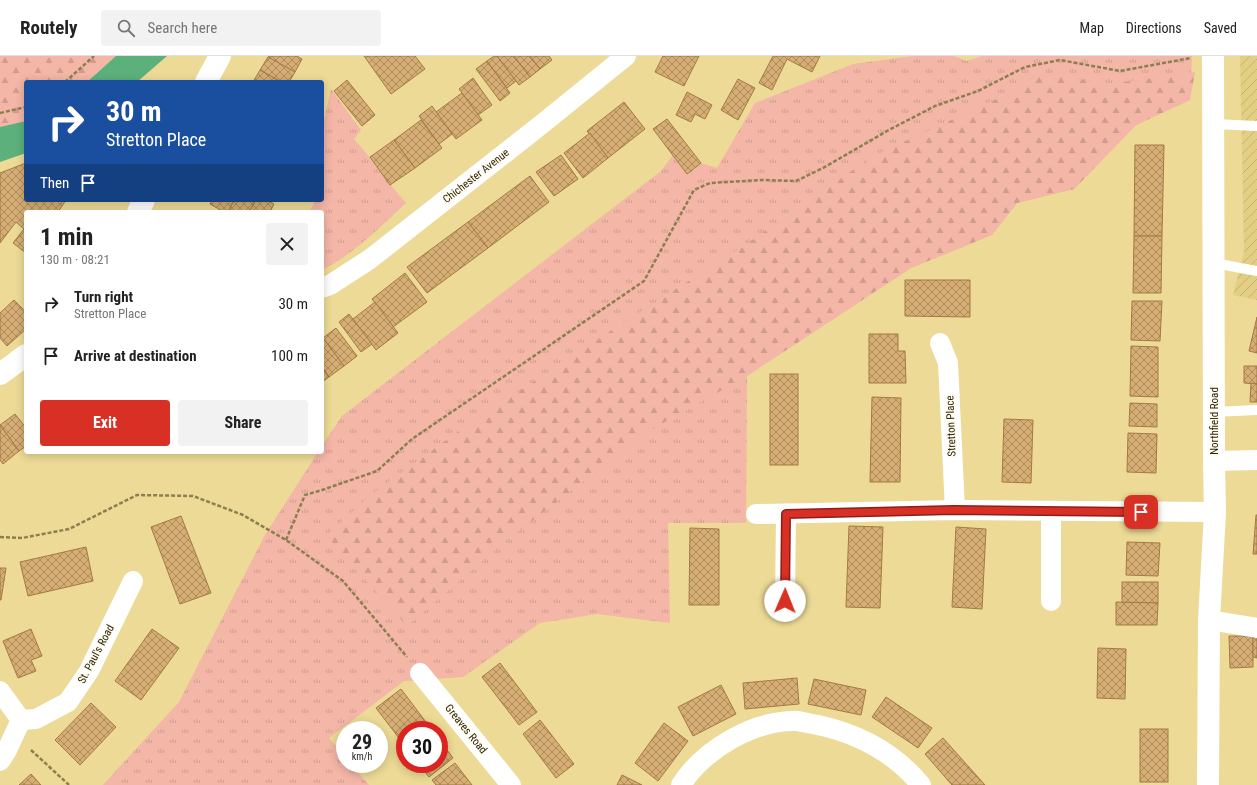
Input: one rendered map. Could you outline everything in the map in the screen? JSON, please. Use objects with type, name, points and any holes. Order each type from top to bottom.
[{"type":"street","points":[[207,80],[220,56]]},
{"type":"street","name":"Chichester Avenue","points":[[324,287],[330,285],[370,259],[626,56]]},
{"type":"street","name":"Northfield Road","points":[[1205,57],[1214,124],[1215,512],[1209,620],[1208,785]]},
{"type":"street","name":"Stretton Place","points":[[940,343],[948,363],[954,510]]},
{"type":"street","points":[[0,374],[24,356]]},
{"type":"street","points":[[1214,461],[1257,460]]},
{"type":"street","points":[[756,514],[954,510],[1215,512]]},
{"type":"street","points":[[1051,511],[1051,601]]},
{"type":"street","points":[[785,601],[786,514]]},
{"type":"street","name":"St. Paul's Road","points":[[18,727],[68,702],[89,671],[133,581]]},
{"type":"street","points":[[1209,620],[1257,628]]},
{"type":"street","name":"Greaves Road","points":[[420,673],[511,785]]},
{"type":"street","points":[[0,691],[18,727],[0,761]]},
{"type":"street","points":[[681,785],[703,759],[723,744],[745,732],[776,723],[797,721],[829,728],[857,737],[879,747],[899,763],[921,785]]},
{"type":"lane","points":[[1214,124],[1257,126]]},
{"type":"lane","points":[[1214,263],[1257,271]]},
{"type":"lane","points":[[1214,412],[1257,410]]},
{"type":"path","points":[[68,80],[94,56]]},
{"type":"path","points":[[1069,56],[1070,62]]},
{"type":"path","points":[[286,540],[305,495],[377,470],[412,439],[644,281],[694,190],[710,182],[762,180],[796,181],[823,168],[887,131],[935,106],[978,91],[1025,67],[1060,60],[1120,71],[1205,57]]},
{"type":"path","points":[[0,113],[24,107]]},
{"type":"path","points":[[0,537],[22,538],[69,529],[137,495],[193,496],[243,516],[286,540],[343,581],[420,673]]},
{"type":"path","points":[[18,727],[69,785]]},
{"type":"shaded area","points":[[116,56],[167,56],[139,80],[89,80]]},
{"type":"shaded area","points":[[1240,56],[1257,56],[1257,300],[1233,295],[1244,252]]},
{"type":"shaded area","points":[[24,121],[24,154],[0,162],[0,127]]},
{"type":"green space","points":[[0,56],[116,56],[89,80],[24,80],[24,121],[0,127]]},
{"type":"green space","points":[[913,56],[954,56],[967,61],[982,56],[1192,56],[1190,100],[1136,125],[1074,189],[1017,203],[992,235],[911,268],[747,376],[746,523],[668,523],[670,623],[597,614],[540,623],[463,677],[404,681],[351,721],[336,721],[336,733],[329,738],[336,746],[336,773],[359,773],[369,785],[103,785],[179,702],[265,535],[317,454],[324,454],[324,443],[342,416],[661,171],[673,155],[687,174],[701,163],[717,168],[755,103],[853,64]]},
{"type":"green space","points":[[1195,72],[1190,100],[1136,125],[1074,189],[1017,203],[992,235],[911,268],[747,376],[651,430],[508,539],[407,626],[326,536],[369,496],[460,430],[751,241],[873,156],[1003,96],[1047,73],[1109,84]]},
{"type":"green space","points":[[331,89],[361,130],[354,139],[406,203],[356,248],[334,264],[324,269],[324,210],[310,210],[315,202],[324,202],[324,120]]},
{"type":"building","points":[[297,56],[302,59],[295,72],[268,57]]},
{"type":"building","points":[[364,56],[415,56],[425,69],[391,94]]},
{"type":"building","points":[[494,56],[497,56],[516,81],[507,88],[487,61]]},
{"type":"building","points":[[497,56],[514,56],[530,77],[519,85]]},
{"type":"building","points":[[514,56],[530,56],[540,69],[530,77]]},
{"type":"building","points":[[530,56],[549,56],[552,60],[540,69]]},
{"type":"building","points":[[663,56],[699,56],[684,86],[655,72]]},
{"type":"building","points":[[773,56],[820,56],[812,72],[787,59],[772,90],[759,83]]},
{"type":"building","points":[[268,57],[295,72],[290,80],[278,80],[260,70]]},
{"type":"building","points":[[487,61],[510,93],[500,101],[476,69]]},
{"type":"building","points":[[260,70],[278,80],[254,80]]},
{"type":"building","points":[[473,78],[492,105],[478,115],[459,89]]},
{"type":"building","points":[[738,79],[755,88],[738,120],[721,110]]},
{"type":"building","points":[[347,80],[375,115],[362,126],[334,91]]},
{"type":"building","points":[[687,92],[712,105],[705,119],[695,114],[691,122],[676,115]]},
{"type":"building","points":[[462,93],[482,120],[456,139],[436,112]]},
{"type":"building","points":[[624,102],[645,129],[608,158],[587,131]]},
{"type":"building","points":[[432,106],[452,134],[439,144],[419,116]]},
{"type":"building","points":[[667,119],[701,163],[687,174],[653,129]]},
{"type":"building","points":[[421,120],[442,148],[415,168],[394,140]]},
{"type":"building","points":[[590,133],[608,158],[583,178],[564,153]]},
{"type":"building","points":[[394,140],[415,168],[390,185],[370,157]]},
{"type":"building","points":[[1135,145],[1164,145],[1162,236],[1134,236]]},
{"type":"building","points":[[561,155],[578,179],[554,196],[536,172]]},
{"type":"building","points":[[24,164],[24,202],[65,202],[59,210],[24,210],[24,229],[16,222],[0,243],[0,173]]},
{"type":"building","points":[[530,176],[549,202],[488,248],[468,222]]},
{"type":"building","points":[[211,202],[233,202],[229,210],[220,210],[210,204]]},
{"type":"building","points":[[233,202],[255,202],[250,210],[229,210]]},
{"type":"building","points":[[255,202],[270,202],[274,204],[271,210],[250,210]]},
{"type":"building","points":[[468,222],[488,248],[427,293],[407,267]]},
{"type":"building","points":[[24,229],[24,251],[13,243]]},
{"type":"building","points":[[1134,236],[1162,236],[1161,293],[1133,293]]},
{"type":"building","points":[[405,273],[427,302],[393,327],[372,299]]},
{"type":"building","points":[[905,280],[970,280],[970,317],[905,316]]},
{"type":"building","points":[[14,300],[24,310],[24,331],[7,346],[0,338],[0,313]]},
{"type":"building","points":[[1132,301],[1162,301],[1160,341],[1131,340]]},
{"type":"building","points":[[375,302],[398,333],[376,350],[353,319]]},
{"type":"building","points":[[349,314],[372,344],[361,352],[339,322]]},
{"type":"building","points":[[1257,317],[1257,353],[1249,351]]},
{"type":"building","points":[[336,328],[357,356],[344,366],[324,339],[324,337]]},
{"type":"building","points":[[869,334],[898,334],[898,351],[905,351],[906,383],[869,383]]},
{"type":"building","points":[[324,339],[344,366],[329,377],[324,370]]},
{"type":"building","points":[[1131,346],[1158,347],[1158,397],[1130,396]]},
{"type":"building","points":[[1244,366],[1257,366],[1257,384],[1244,383]]},
{"type":"building","points":[[324,370],[329,377],[324,381]]},
{"type":"building","points":[[770,374],[798,374],[798,465],[770,465]]},
{"type":"building","points":[[1251,383],[1257,384],[1257,402],[1250,402]]},
{"type":"building","points":[[872,397],[901,398],[900,482],[870,482]]},
{"type":"building","points":[[1130,403],[1157,404],[1157,427],[1129,426]]},
{"type":"building","points":[[15,414],[24,425],[24,447],[19,451],[0,425]]},
{"type":"building","points":[[1004,419],[1033,420],[1031,483],[1002,482]]},
{"type":"building","points":[[0,425],[19,451],[3,464],[0,460]]},
{"type":"building","points":[[1128,433],[1157,434],[1156,473],[1127,472]]},
{"type":"building","points":[[1256,515],[1257,554],[1253,554]]},
{"type":"building","points":[[181,516],[211,593],[180,604],[151,527]]},
{"type":"building","points":[[849,526],[883,527],[880,608],[846,607]]},
{"type":"building","points":[[956,527],[986,529],[982,609],[952,607]]},
{"type":"building","points":[[690,528],[719,529],[719,605],[689,605]]},
{"type":"building","points":[[1127,542],[1160,543],[1158,576],[1126,575]]},
{"type":"building","points":[[86,547],[93,581],[28,596],[20,562]]},
{"type":"building","points":[[0,568],[6,568],[1,600],[0,600]]},
{"type":"building","points":[[1122,582],[1158,582],[1158,603],[1122,603]]},
{"type":"building","points":[[1116,602],[1158,603],[1157,625],[1116,625]]},
{"type":"building","points":[[31,629],[42,656],[31,660],[36,671],[18,678],[3,641]]},
{"type":"building","points":[[152,629],[179,648],[141,700],[115,681]]},
{"type":"building","points":[[1229,636],[1253,636],[1253,667],[1230,668]]},
{"type":"building","points":[[1253,636],[1257,637],[1257,658],[1253,657]]},
{"type":"building","points":[[1098,648],[1126,649],[1125,699],[1097,698]]},
{"type":"building","points":[[500,663],[537,712],[519,725],[482,677]]},
{"type":"building","points":[[797,678],[799,704],[745,709],[743,683]]},
{"type":"building","points":[[814,679],[866,690],[861,715],[808,704]]},
{"type":"building","points":[[721,685],[736,714],[693,736],[678,707]]},
{"type":"building","points":[[401,689],[425,721],[396,721],[396,734],[388,724],[388,721],[386,721],[376,708]]},
{"type":"building","points":[[886,697],[932,728],[918,748],[872,717]]},
{"type":"building","points":[[91,703],[116,727],[80,765],[55,740]]},
{"type":"building","points":[[540,720],[574,764],[556,778],[523,734]]},
{"type":"building","points":[[664,723],[688,741],[658,781],[635,763]]},
{"type":"building","points":[[1140,729],[1168,729],[1168,782],[1140,782]]},
{"type":"building","points":[[943,738],[985,785],[952,785],[925,754]]},
{"type":"building","points":[[448,751],[453,758],[448,762]]},
{"type":"building","points":[[455,763],[472,785],[436,785],[432,780],[441,773],[448,773],[448,768]]},
{"type":"building","points":[[426,773],[434,773],[429,777]]},
{"type":"building","points":[[31,774],[41,785],[19,785]]},
{"type":"building","points":[[622,775],[642,785],[617,785]]},
{"type":"route","points":[[785,601],[786,514],[954,510],[1141,512]]}]
